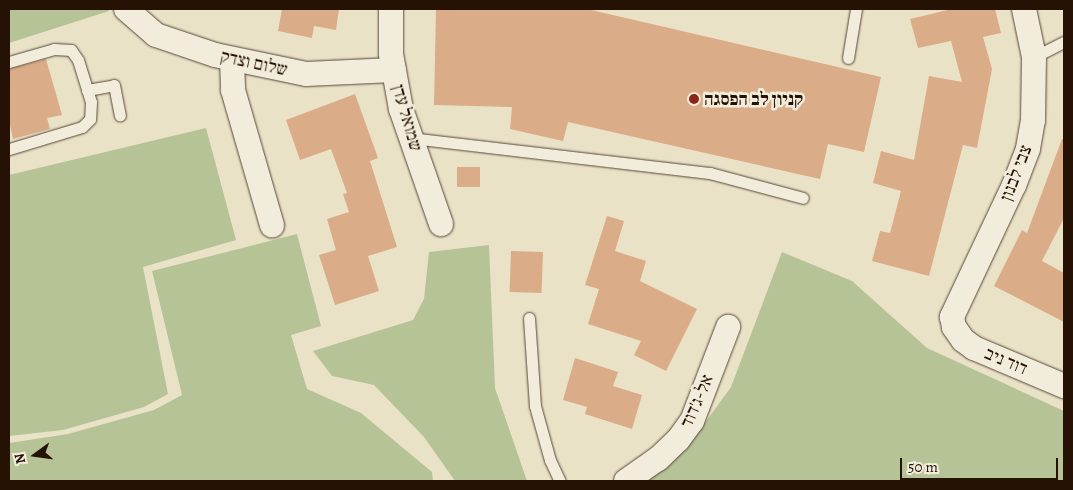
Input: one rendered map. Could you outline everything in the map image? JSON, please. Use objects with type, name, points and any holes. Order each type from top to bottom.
[{"type":"street","name":"שלום וצדק","points":[[126,9],[156,35],[185,46],[232,59],[306,74],[394,70]]},
{"type":"street","name":"שמואל עדן","points":[[391,9],[391,54],[401,109],[441,224]]},
{"type":"street","name":"צבי לבנון","points":[[954,327],[952,317],[955,308],[1014,185],[1028,149],[1033,120],[1034,57],[1024,9]]},
{"type":"street","points":[[232,59],[233,90],[272,225]]},
{"type":"street","name":"אל-ג'דוד","points":[[626,481],[658,459],[678,440],[692,421],[728,327]]},
{"type":"street","name":"דוד ניב","points":[[954,327],[963,340],[974,348],[1064,386]]},
{"type":"lane","points":[[848,58],[856,9]]},
{"type":"lane","points":[[1034,57],[1064,42]]},
{"type":"lane","points":[[9,62],[54,49],[71,50],[78,60],[91,102],[90,119],[82,128],[9,149]]},
{"type":"lane","points":[[87,90],[114,85],[120,115]]},
{"type":"lane","points":[[411,138],[710,173],[803,198]]},
{"type":"lane","points":[[529,318],[534,406],[550,460],[560,481]]},
{"type":"green space","points":[[9,9],[108,9],[109,11],[9,43]]},
{"type":"green space","points":[[206,128],[236,240],[143,267],[168,394],[144,407],[63,430],[9,436],[9,175]]},
{"type":"green space","points":[[297,234],[321,326],[291,335],[307,389],[361,413],[432,472],[433,481],[9,481],[9,443],[68,434],[154,410],[182,395],[152,271]]},
{"type":"green space","points":[[489,245],[495,388],[527,481],[455,481],[424,437],[374,385],[332,376],[313,351],[413,320],[424,299],[429,252]]},
{"type":"green space","points":[[782,252],[852,281],[927,348],[1064,411],[1064,481],[638,481],[702,427],[731,387]]},
{"type":"building","points":[[282,9],[339,9],[336,30],[314,26],[312,38],[278,31]]},
{"type":"building","name":"קניון לב הפסגה","points":[[436,9],[587,9],[881,77],[864,152],[828,144],[820,179],[568,122],[563,141],[510,129],[512,107],[434,105]]},
{"type":"building","points":[[952,9],[995,9],[1001,33],[983,37],[992,69],[977,148],[963,145],[929,276],[872,261],[880,231],[890,233],[901,191],[873,183],[881,151],[914,160],[929,76],[962,82],[951,41],[918,48],[910,19]]},
{"type":"building","points":[[46,59],[62,115],[47,118],[50,129],[13,139],[9,120],[9,69]]},
{"type":"building","points":[[355,94],[378,158],[370,161],[397,247],[368,256],[379,291],[335,305],[319,255],[336,250],[327,219],[349,212],[343,194],[347,193],[331,149],[300,160],[286,120]]},
{"type":"building","points":[[1062,139],[1064,139],[1064,218],[1042,261],[1064,273],[1064,322],[994,286],[1022,230],[1027,233]]},
{"type":"building","points":[[457,167],[480,167],[480,187],[457,187]]},
{"type":"building","points":[[607,216],[624,221],[615,251],[646,261],[640,281],[697,309],[666,371],[634,355],[641,341],[588,324],[599,289],[585,285]]},
{"type":"building","points":[[511,251],[543,252],[542,293],[510,292]]},
{"type":"building","points":[[575,358],[618,372],[613,386],[642,395],[632,429],[585,414],[587,407],[563,400]]},
{"type":"place","name":"קניון לב הפסגה","points":[[694,99]]}]
